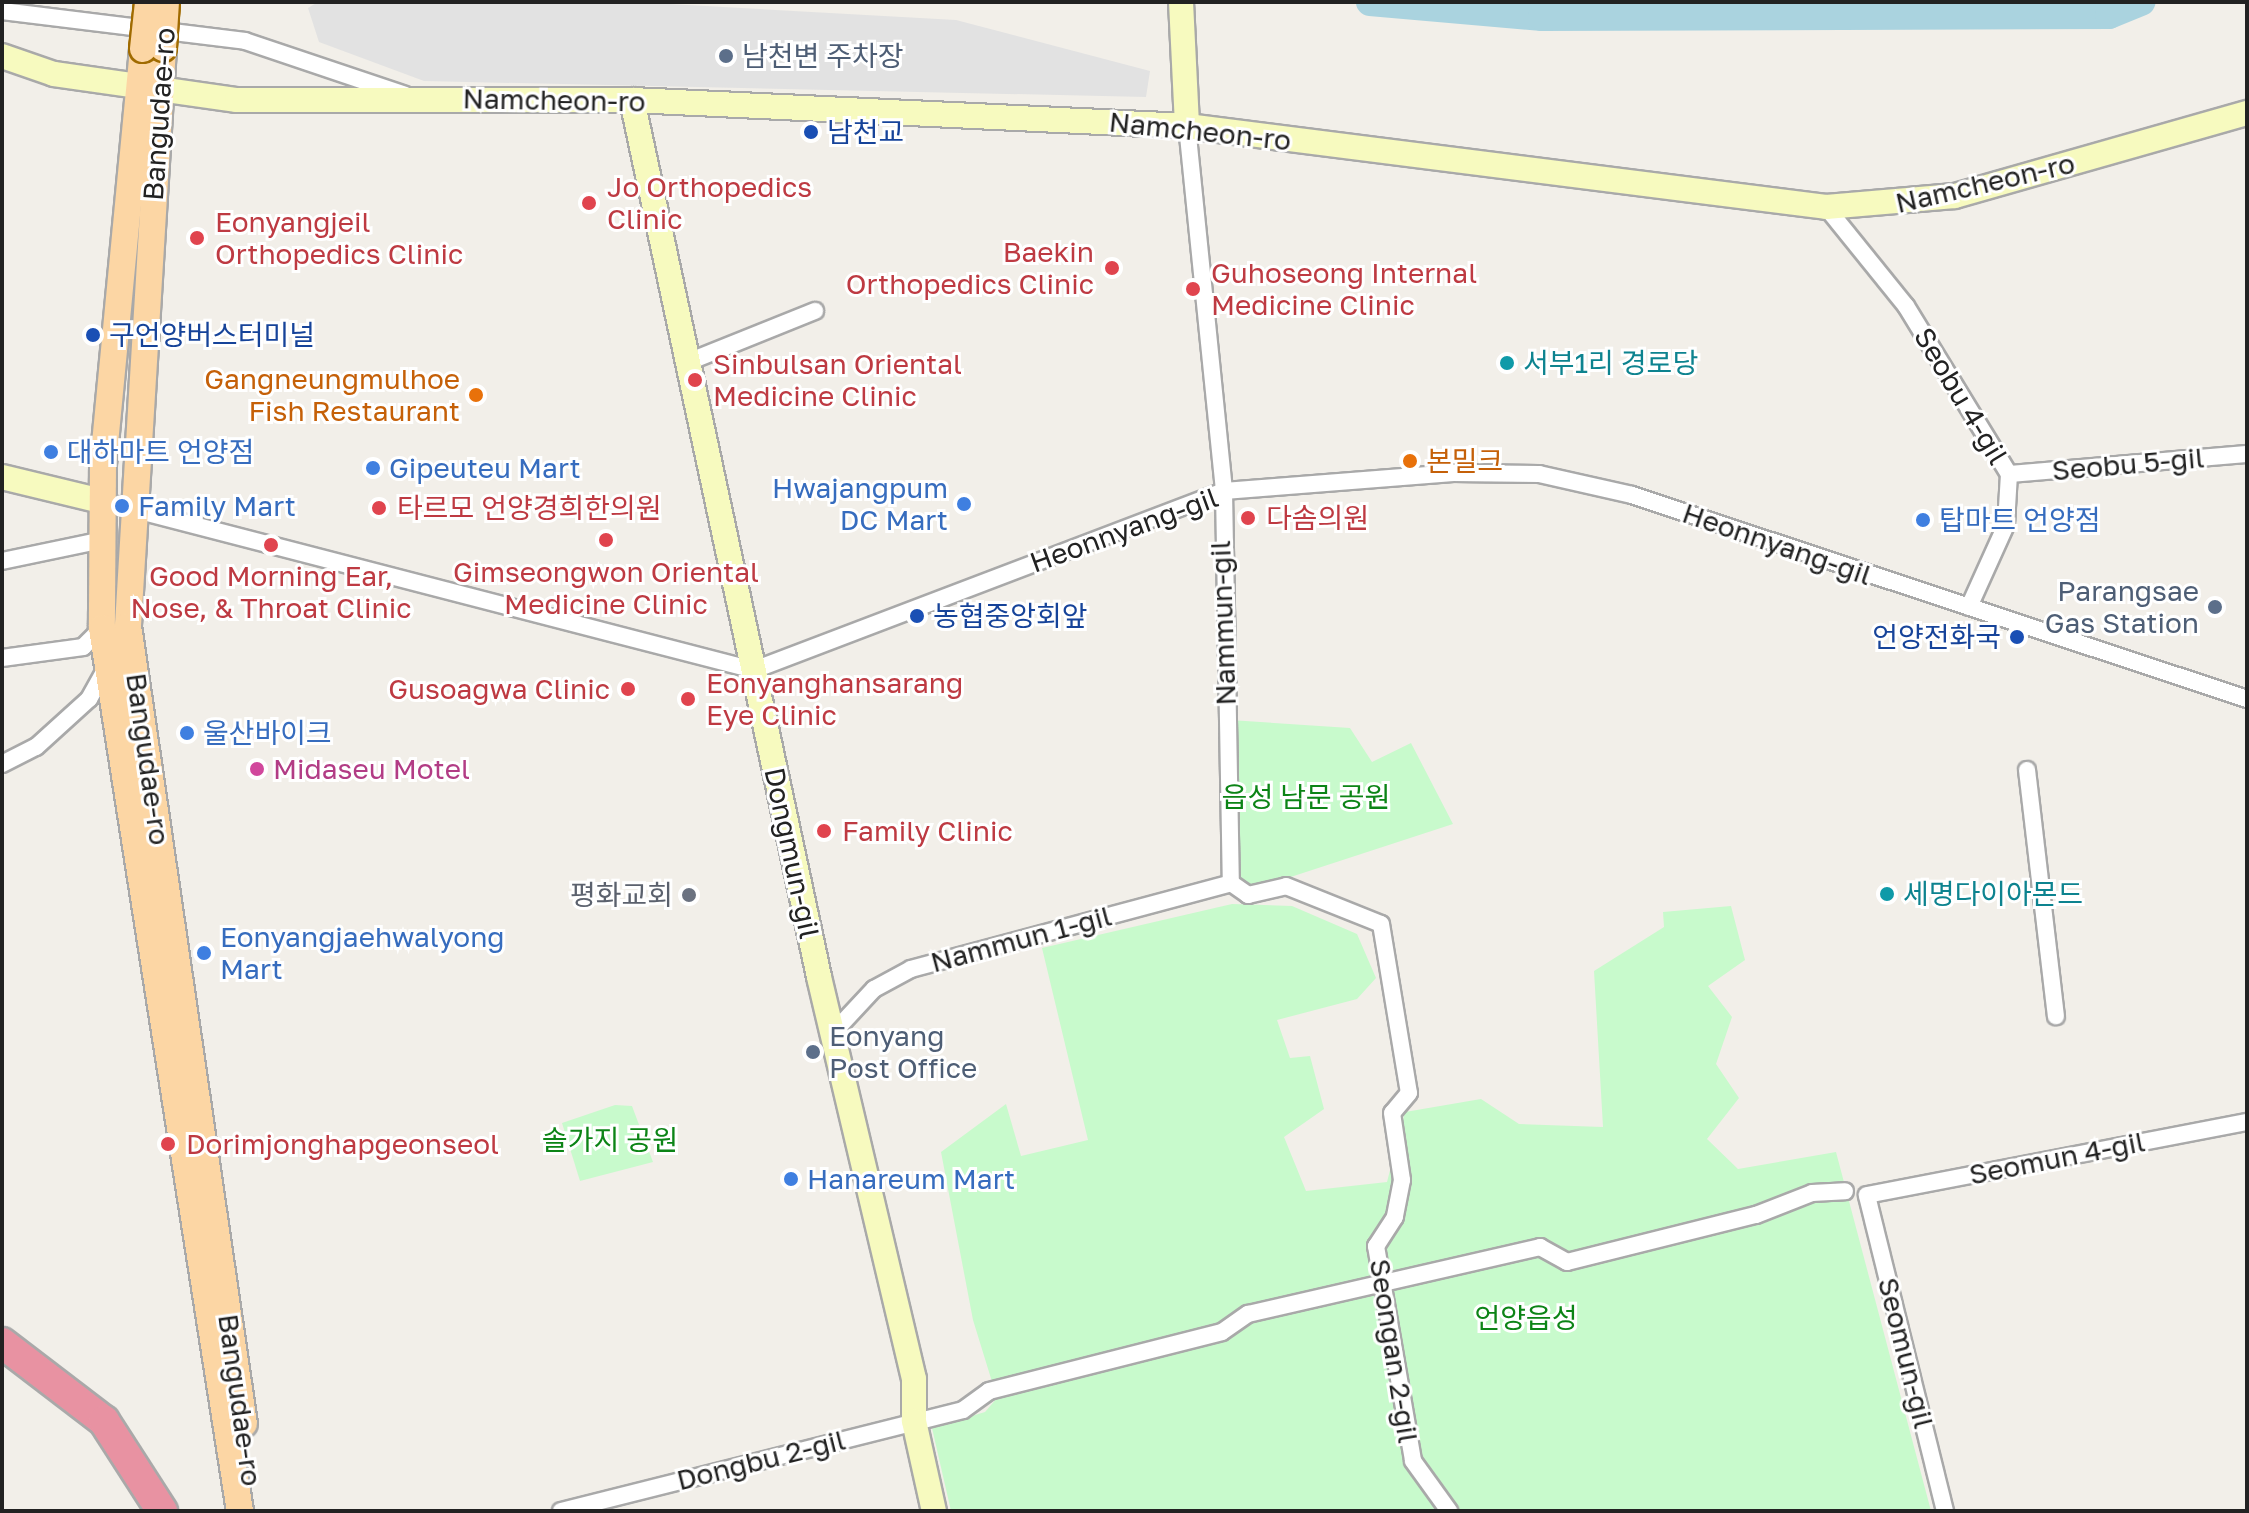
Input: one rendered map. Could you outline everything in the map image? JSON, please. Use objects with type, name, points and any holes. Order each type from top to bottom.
[{"type":"highway","points":[[2,1343],[104,1421],[162,1511]]},
{"type":"highway","points":[[2,1365],[83,1427],[141,1511]]},
{"type":"main road","points":[[148,2],[153,48]]},
{"type":"main road","name":"Bangudae-ro","points":[[166,2],[153,48],[101,501],[98,541],[102,628],[240,1511]]},
{"type":"main road","points":[[1181,2],[1187,126]]},
{"type":"main road","name":"Namcheon-ro","points":[[2,56],[149,91],[330,104],[416,99],[632,100],[1187,126],[1826,207],[1955,196],[2247,113]]},
{"type":"main road","name":"Bangudae-ro","points":[[149,91],[130,509],[128,626],[257,1511]]},
{"type":"main road","name":"Dongmun-gil","points":[[632,100],[832,1034],[914,1379],[914,1421],[934,1511]]},
{"type":"main road","points":[[2,477],[101,501]]},
{"type":"street","points":[[2,11],[245,41],[416,99]]},
{"type":"street","name":"Nammun-gil","points":[[1187,126],[1224,491],[1231,883]]},
{"type":"street","name":"Seobu 4-gil","points":[[1826,207],[1906,306],[2009,474],[2006,525],[1969,607]]},
{"type":"street","points":[[688,362],[815,311]]},
{"type":"street","name":"Seobu 5-gil","points":[[2009,474],[2247,454]]},
{"type":"street","name":"Heonnyang-gil","points":[[754,670],[1224,491],[1453,473],[1539,474],[1632,495],[2247,699]]},
{"type":"street","points":[[101,501],[754,670]]},
{"type":"street","points":[[2,561],[98,541]]},
{"type":"street","points":[[2,658],[83,647],[102,628]]},
{"type":"street","points":[[2,764],[36,747],[89,699],[108,662]]},
{"type":"street","points":[[2027,770],[2056,1016]]},
{"type":"street","name":"Nammun 1-gil","points":[[832,1034],[874,989],[911,969],[1231,883]]},
{"type":"street","name":"Seongan 2-gil","points":[[1231,883],[1248,895],[1286,886],[1381,924],[1409,1093],[1392,1113],[1402,1180],[1395,1217],[1376,1246],[1413,1461],[1449,1511]]},
{"type":"street","name":"Seomun 4-gil","points":[[1867,1195],[2247,1122]]},
{"type":"street","name":"Dongbu 2-gil","points":[[561,1511],[963,1410],[989,1391],[1222,1332],[1248,1314],[1540,1247],[1567,1262],[1756,1215],[1812,1193],[1845,1191]]},
{"type":"street","name":"Seomun-gil","points":[[1867,1195],[1945,1511]]},
{"type":"green space","name":"읍성 남문 공원","points":[[1230,720],[1350,728],[1372,762],[1411,743],[1453,824],[1251,890],[1237,877]]},
{"type":"green space","name":"언양읍성","points":[[1232,904],[1292,906],[1357,934],[1376,978],[1357,999],[1277,1020],[1290,1058],[1310,1056],[1324,1109],[1284,1137],[1306,1191],[1387,1182],[1405,1112],[1481,1099],[1519,1124],[1603,1127],[1594,971],[1664,927],[1663,912],[1731,906],[1745,960],[1708,986],[1732,1017],[1716,1064],[1739,1098],[1707,1139],[1738,1169],[1836,1152],[1931,1511],[951,1511],[932,1428],[985,1412],[997,1398],[973,1320],[941,1152],[1006,1104],[1021,1156],[1088,1140],[1042,948]]},
{"type":"green space","name":"솔가지 공원","points":[[615,1105],[632,1106],[653,1162],[580,1181],[562,1123]]},
{"type":"shaded area","name":"남천변 주차장","points":[[318,2],[634,2],[956,20],[1150,71],[1146,97],[424,81],[319,42],[308,8]]},
{"type":"waterway","points":[[1370,2],[1542,17],[2109,15],[2141,2]]},
{"type":"place","name":"남천변 주차장","points":[[726,56]]},
{"type":"place","name":"남천교","points":[[811,132]]},
{"type":"place","name":"Jo Orthopedics Clinic","points":[[589,203]]},
{"type":"place","name":"Eonyangjeil Orthopedics Clinic","points":[[197,238]]},
{"type":"place","name":"Baekin Orthopedics Clinic","points":[[1112,268]]},
{"type":"place","name":"Guhoseong Internal Medicine Clinic","points":[[1193,289]]},
{"type":"place","name":"구언양버스터미널","points":[[93,335]]},
{"type":"place","name":"서부1리 경로당","points":[[1507,363]]},
{"type":"place","name":"Sinbulsan Oriental Medicine Clinic","points":[[695,380]]},
{"type":"place","name":"Gangneungmulhoe Fish Restaurant","points":[[476,395]]},
{"type":"place","name":"대하마트 언양점","points":[[51,452]]},
{"type":"place","name":"본밀크","points":[[1410,461]]},
{"type":"place","name":"Gipeuteu Mart","points":[[373,468]]},
{"type":"place","name":"Hwajangpum DC Mart","points":[[964,504]]},
{"type":"place","name":"Family Mart","points":[[122,506]]},
{"type":"place","name":"타르모 언양경희한의원","points":[[379,508]]},
{"type":"place","name":"다솜의원","points":[[1248,518]]},
{"type":"place","name":"탑마트 언양점","points":[[1923,520]]},
{"type":"place","name":"Gimseongwon Oriental Medicine Clinic","points":[[606,540]]},
{"type":"place","name":"Good Morning Ear, Nose, & Throat Clinic","points":[[271,545]]},
{"type":"place","name":"Parangsae Gas Station","points":[[2215,607]]},
{"type":"place","name":"농협중앙회앞","points":[[917,616]]},
{"type":"place","name":"언양전화국","points":[[2017,637]]},
{"type":"place","name":"Gusoagwa Clinic","points":[[628,689]]},
{"type":"place","name":"Eonyanghansarang Eye Clinic","points":[[688,699]]},
{"type":"place","name":"울산바이크","points":[[187,733]]},
{"type":"place","name":"Midaseu Motel","points":[[257,769]]},
{"type":"place","name":"Family Clinic","points":[[824,831]]},
{"type":"place","name":"세명다이아몬드","points":[[1887,894]]},
{"type":"place","name":"평화교회","points":[[689,895]]},
{"type":"place","name":"Eonyangjaehwalyong Mart","points":[[204,953]]},
{"type":"place","name":"Eonyang Post Office","points":[[813,1052]]},
{"type":"place","name":"Dorimjonghapgeonseol","points":[[168,1144]]},
{"type":"place","name":"Hanareum Mart","points":[[791,1179]]}]
